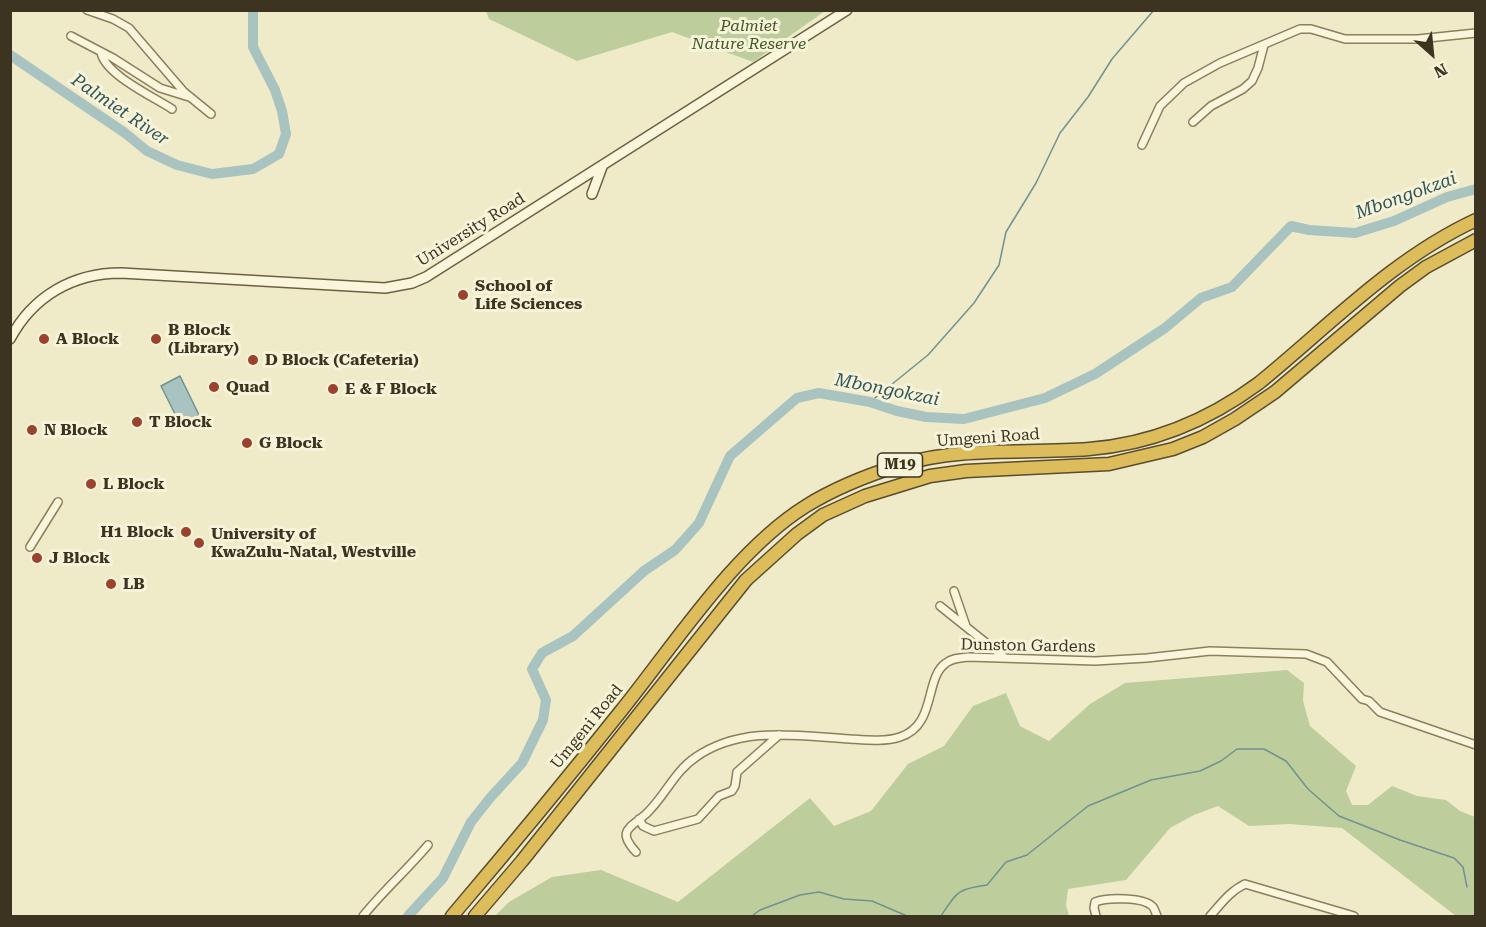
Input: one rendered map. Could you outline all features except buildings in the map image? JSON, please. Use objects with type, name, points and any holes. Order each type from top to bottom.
[{"type":"highway","name":"Umgeni Road","points":[[452,916],[556,792],[736,566],[784,521],[807,505],[868,476],[902,464],[976,452],[1119,446],[1188,426],[1238,399],[1259,383],[1395,267],[1476,220]]},
{"type":"highway","name":"Umgeni Road","points":[[474,916],[522,861],[746,579],[797,534],[823,515],[865,496],[930,476],[966,471],[1109,464],[1173,449],[1235,419],[1275,393],[1400,286],[1426,267],[1476,240]]},
{"type":"street","points":[[87,10],[129,28],[189,97],[211,114]]},
{"type":"street","name":"University Road","points":[[10,339],[26,315],[46,296],[72,281],[98,274],[121,273],[385,288],[412,283],[441,268],[602,167],[847,10]]},
{"type":"street","points":[[1142,145],[1160,106],[1184,83],[1206,70],[1305,28],[1345,39],[1418,39],[1476,33]]},
{"type":"street","points":[[71,36],[160,88],[189,97]]},
{"type":"street","points":[[1193,122],[1211,106],[1239,92],[1252,81],[1264,45]]},
{"type":"street","points":[[101,52],[104,61],[122,78],[172,109]]},
{"type":"street","points":[[592,194],[602,167]]},
{"type":"street","points":[[30,547],[58,501]]},
{"type":"street","points":[[954,591],[966,626]]},
{"type":"street","points":[[940,606],[1005,658]]},
{"type":"street","name":"Dunston Gardens","points":[[636,852],[627,840],[626,832],[652,807],[677,774],[696,757],[727,741],[753,735],[869,740],[900,738],[920,722],[938,674],[946,663],[968,657],[1105,661],[1210,651],[1306,654],[1327,662],[1362,699],[1380,712],[1476,745]]},
{"type":"street","points":[[639,819],[643,826],[654,831],[698,819],[719,796],[732,791],[736,783],[737,772],[779,735]]},
{"type":"street","points":[[363,916],[391,882],[428,845]]},
{"type":"street","points":[[1210,916],[1236,888],[1245,884],[1354,916]]},
{"type":"street","points":[[1096,916],[1095,902],[1112,898],[1147,903],[1153,907],[1157,916]]},
{"type":"green space","name":"Palmiet Nature Reserve","points":[[486,10],[825,11],[753,62],[672,32],[577,61],[489,19]]},
{"type":"green space","points":[[1287,670],[1304,683],[1303,701],[1310,726],[1356,766],[1346,791],[1352,805],[1368,805],[1392,786],[1417,796],[1446,800],[1460,811],[1475,817],[1475,916],[1456,916],[1342,828],[1289,824],[1249,826],[1218,806],[1194,815],[1170,828],[1126,880],[1068,889],[1066,905],[1069,916],[495,916],[509,902],[552,877],[601,870],[678,902],[810,798],[834,826],[871,811],[908,764],[944,746],[973,706],[1006,693],[1020,726],[1049,741],[1090,704],[1125,683]]},
{"type":"water","points":[[180,376],[200,417],[181,426],[161,386]]},
{"type":"waterway","name":"Palmiet River","points":[[10,55],[125,133],[147,151],[177,165],[212,174],[253,169],[279,154],[286,134],[275,90],[253,47],[253,10]]},
{"type":"waterway","points":[[870,402],[928,355],[974,303],[999,265],[1006,232],[1036,183],[1060,133],[1088,97],[1112,59],[1154,10]]},
{"type":"waterway","name":"Mbongokzai","points":[[408,916],[443,878],[471,822],[522,763],[543,720],[546,700],[532,669],[542,653],[573,636],[644,571],[675,550],[699,523],[730,456],[797,398],[819,393],[870,402],[926,417],[964,419],[1045,398],[1095,374],[1165,328],[1201,298],[1232,287],[1291,226],[1309,230],[1355,233],[1394,221],[1447,197],[1476,189]]},
{"type":"waterway","points":[[941,916],[963,890],[987,885],[1006,862],[1027,855],[1088,806],[1151,780],[1200,771],[1221,761],[1237,749],[1264,749],[1286,761],[1308,789],[1339,816],[1454,858],[1463,867],[1467,887]]},
{"type":"waterway","points":[[752,916],[760,910],[800,895],[819,892],[844,899],[872,901],[907,916]]},
{"type":"place","name":"School of Life Sciences","points":[[463,295]]},
{"type":"place","name":"A Block","points":[[44,339]]},
{"type":"place","name":"B Block (Library)","points":[[156,339]]},
{"type":"place","name":"D Block (Cafeteria)","points":[[253,360]]},
{"type":"place","name":"Quad","points":[[214,387]]},
{"type":"place","name":"E & F Block","points":[[333,389]]},
{"type":"place","name":"T Block","points":[[137,422]]},
{"type":"place","name":"N Block","points":[[32,430]]},
{"type":"place","name":"G Block","points":[[247,443]]},
{"type":"place","name":"L Block","points":[[91,484]]},
{"type":"place","name":"H1 Block","points":[[186,532]]},
{"type":"place","name":"University of KwaZulu-Natal, Westville","points":[[199,543]]},
{"type":"place","name":"J Block","points":[[37,558]]},
{"type":"place","name":"LB","points":[[111,584]]}]
